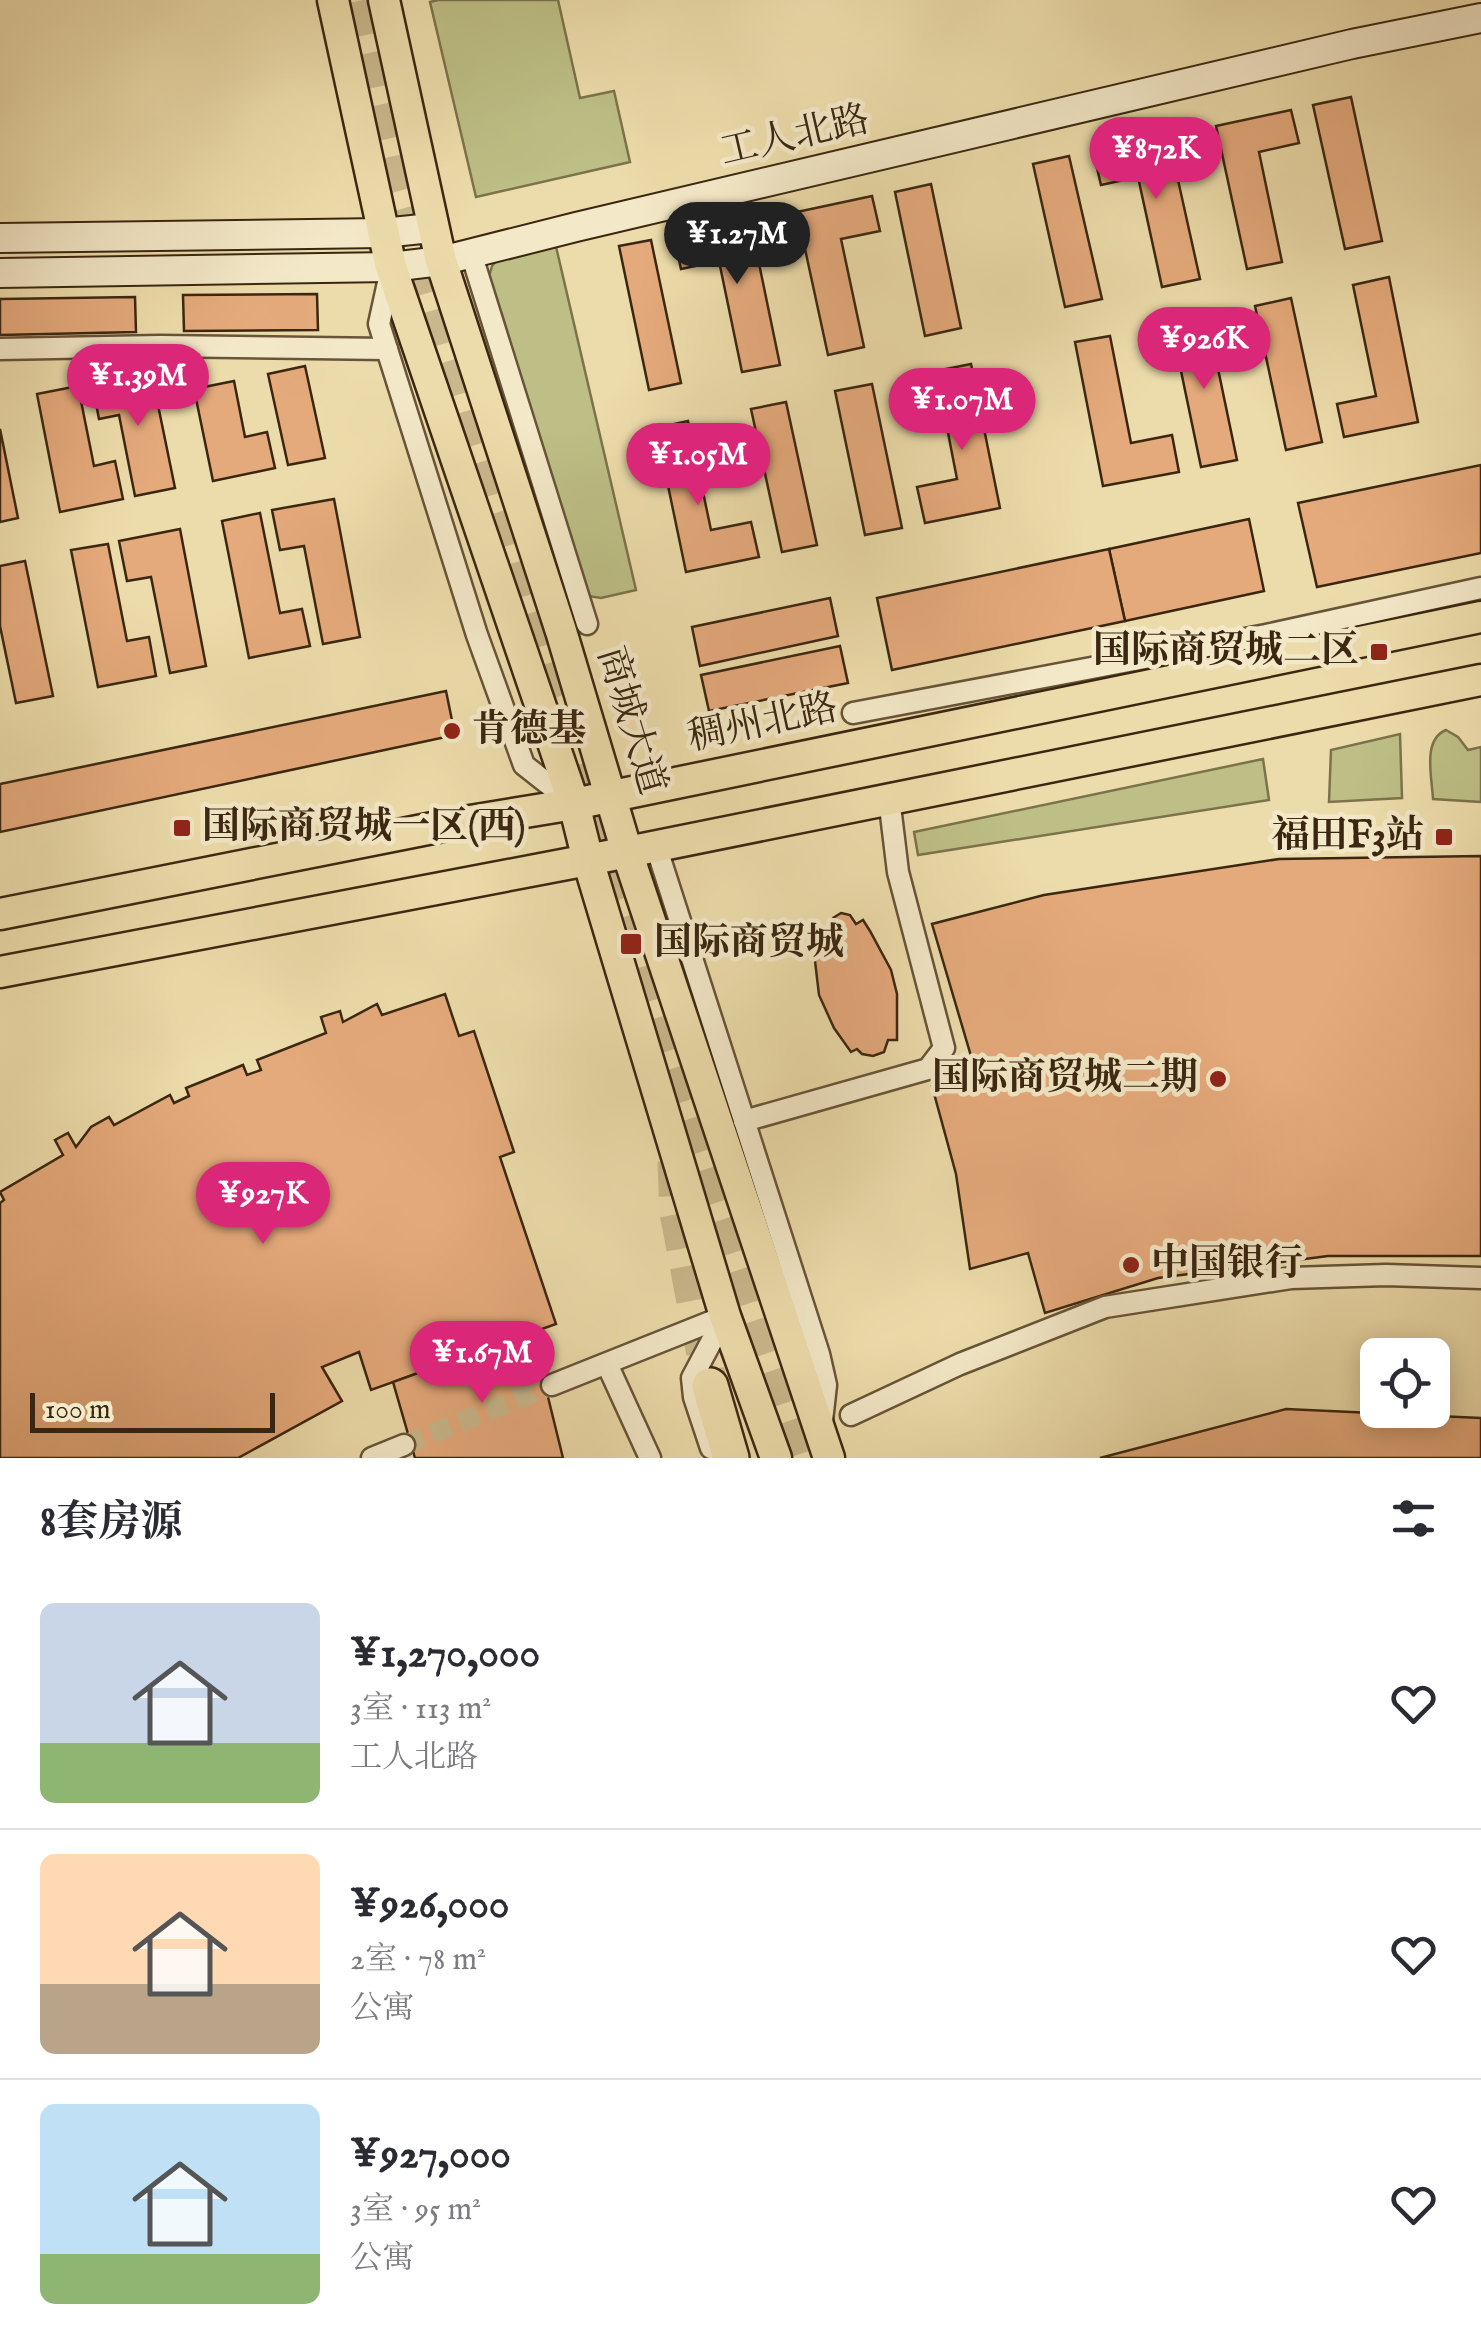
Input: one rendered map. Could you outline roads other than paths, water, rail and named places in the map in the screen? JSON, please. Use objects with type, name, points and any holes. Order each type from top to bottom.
[{"type":"highway","points":[[710,1386],[731,1458]]},
{"type":"main road","name":"商城大道","points":[[332,0],[391,267],[574,804],[725,1316],[776,1458]]},
{"type":"main road","name":"商城大道","points":[[384,0],[441,262],[612,796],[642,849],[825,1445]]},
{"type":"main road","name":"稠州北路","points":[[0,914],[458,823],[574,804],[1481,617]]},
{"type":"main road","points":[[0,972],[588,860],[1481,680]]},
{"type":"street","name":"工人北路","points":[[0,273],[391,267],[441,262],[1333,49],[1481,18]]},
{"type":"street","points":[[0,238],[432,228]]},
{"type":"street","points":[[471,254],[587,624]]},
{"type":"street","points":[[391,267],[379,324],[477,634],[524,765],[574,804]]},
{"type":"street","points":[[0,349],[386,349]]},
{"type":"street","points":[[853,713],[1266,635],[1481,588]]},
{"type":"street","points":[[744,1121],[928,1069],[944,1048],[898,872],[889,798]]},
{"type":"street","points":[[642,849],[744,1121],[819,1354],[826,1384],[825,1445]]},
{"type":"street","points":[[851,1415],[960,1364],[1105,1307],[1292,1278],[1481,1278]]},
{"type":"street","points":[[552,1386],[725,1316]]},
{"type":"street","points":[[714,1458],[694,1397],[692,1378],[725,1316]]},
{"type":"street","points":[[607,1364],[650,1458]]},
{"type":"street","points":[[372,1458],[404,1445]]},
{"type":"tunnel","points":[[363,0],[399,170],[460,379],[669,1046],[806,1458]]},
{"type":"tunnel","points":[[675,1161],[677,1212],[710,1386]]},
{"type":"tunnel","points":[[404,1445],[552,1385]]},
{"type":"place","name":"国际商贸城二区","points":[[1379,652]]},
{"type":"place","name":"肯德基","points":[[452,731]]},
{"type":"place","name":"国际商贸城一区(西)","points":[[182,828]]},
{"type":"place","name":"福田F3站","points":[[1444,837]]},
{"type":"place","name":"国际商贸城","points":[[631,944]]},
{"type":"place","name":"国际商贸城二期","points":[[1218,1079]]},
{"type":"place","name":"中国银行","points":[[1131,1265]]}]
